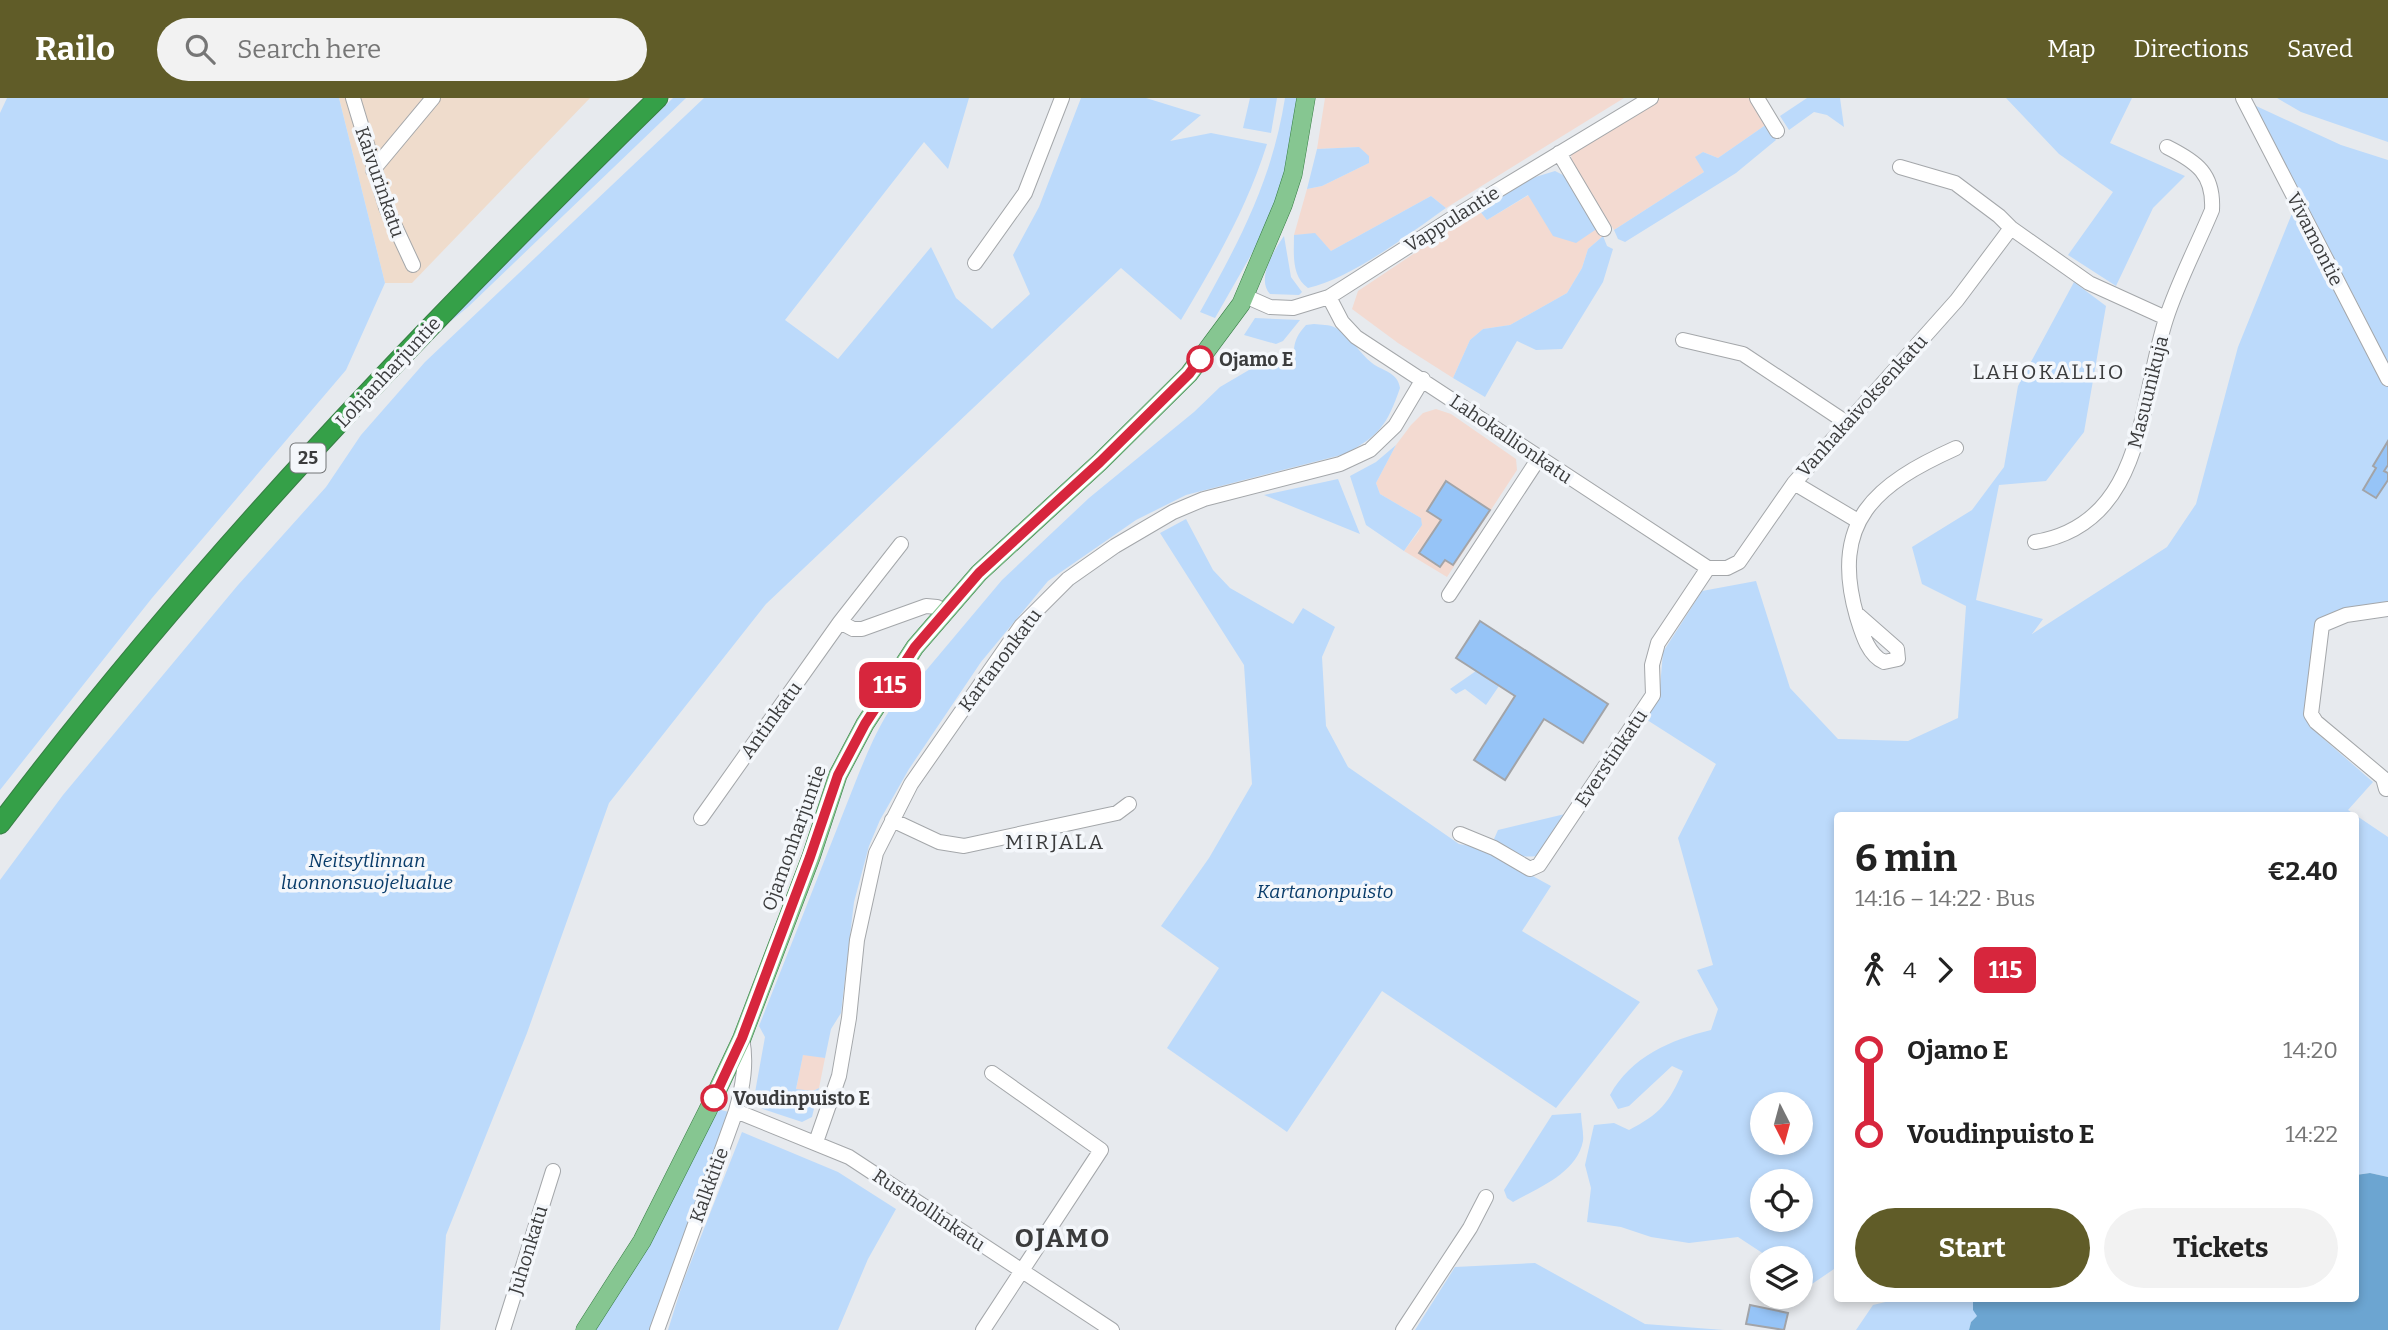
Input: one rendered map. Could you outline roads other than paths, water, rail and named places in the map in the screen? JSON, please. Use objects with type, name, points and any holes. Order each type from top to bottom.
[{"type":"highway","name":"Lohjanharjuntie","points":[[0,824],[51,756],[261,508],[453,303],[656,98]]},
{"type":"main road","name":"Ojamonharjuntie","points":[[585,1330],[642,1241],[742,1038],[838,775],[865,724],[915,647],[945,611],[979,573],[1100,462],[1189,374],[1245,296],[1293,174],[1306,98]]},
{"type":"street","name":"Kaivurinkatu","points":[[353,98],[373,170],[393,226],[413,265]]},
{"type":"street","points":[[373,170],[433,98]]},
{"type":"street","points":[[975,263],[1025,192],[1062,98]]},
{"type":"street","name":"Vappulantie","points":[[1245,296],[1270,307],[1293,307],[1329,297],[1651,98]]},
{"type":"street","points":[[1756,98],[1777,131]]},
{"type":"street","name":"Vivamontie","points":[[2243,98],[2388,379]]},
{"type":"street","name":"Masuunikuja","points":[[2035,542],[2057,538],[2085,523],[2110,500],[2137,444],[2166,318],[2212,210],[2213,194],[2208,179],[2192,160],[2167,147]]},
{"type":"street","points":[[1559,153],[1604,229]]},
{"type":"street","points":[[1900,167],[1955,183],[2011,228],[2089,283],[2166,318]]},
{"type":"street","name":"Vanhakaivoksenkatu","points":[[1708,568],[1727,568],[1739,562],[1794,483],[1957,300],[2011,228]]},
{"type":"street","name":"Lahokallionkatu","points":[[1329,297],[1342,323],[1356,337],[1708,568]]},
{"type":"street","points":[[1683,340],[1744,354],[1847,423]]},
{"type":"street","name":"Kartanonkatu","points":[[816,1142],[839,1076],[849,1018],[857,940],[876,853],[911,784],[1021,626],[1068,579],[1115,546],[1173,512],[1215,496],[1340,464],[1370,450],[1395,426],[1423,379]]},
{"type":"street","points":[[1856,613],[1850,566],[1858,521],[1892,481],[1956,449]]},
{"type":"street","points":[[1449,595],[1539,458]]},
{"type":"street","points":[[1794,483],[1858,521]]},
{"type":"street","name":"Antinkatu","points":[[701,818],[840,622],[901,544]]},
{"type":"street","name":"Everstinkatu","points":[[1460,834],[1494,848],[1530,869],[1539,865],[1653,695],[1652,665],[1658,643],[1708,568]]},
{"type":"street","points":[[840,622],[853,629],[862,629],[926,606],[945,611]]},
{"type":"street","points":[[2386,789],[2383,778],[2316,722],[2311,714],[2322,625],[2346,615],[2388,609]]},
{"type":"street","points":[[892,820],[939,842],[964,846],[1117,813],[1129,804]]},
{"type":"street","name":"Kalkkitie","points":[[657,1330],[736,1111],[746,1056],[742,1038]]},
{"type":"street","points":[[983,1330],[1101,1150],[992,1073]]},
{"type":"street","name":"Rusthollinkatu","points":[[736,1111],[849,1157],[1112,1330]]},
{"type":"street","name":"Juhonkatu","points":[[503,1330],[553,1171]]},
{"type":"street","points":[[1403,1330],[1486,1197]]},
{"type":"place","name":"Ojamo E","points":[[1200,359]]},
{"type":"place","name":"Voudinpuisto E","points":[[714,1098]]},
{"type":"district","name":"LAHOKALLIO","points":[[2049,372]]},
{"type":"district","name":"MIRJALA","points":[[1055,842]]},
{"type":"district","name":"OJAMO","points":[[1063,1238]]},
{"type":"park label","name":"Neitsytlinnan luonnonsuojelualue","points":[[367,871]]},
{"type":"park label","name":"Kartanonpuisto","points":[[1325,891]]}]
